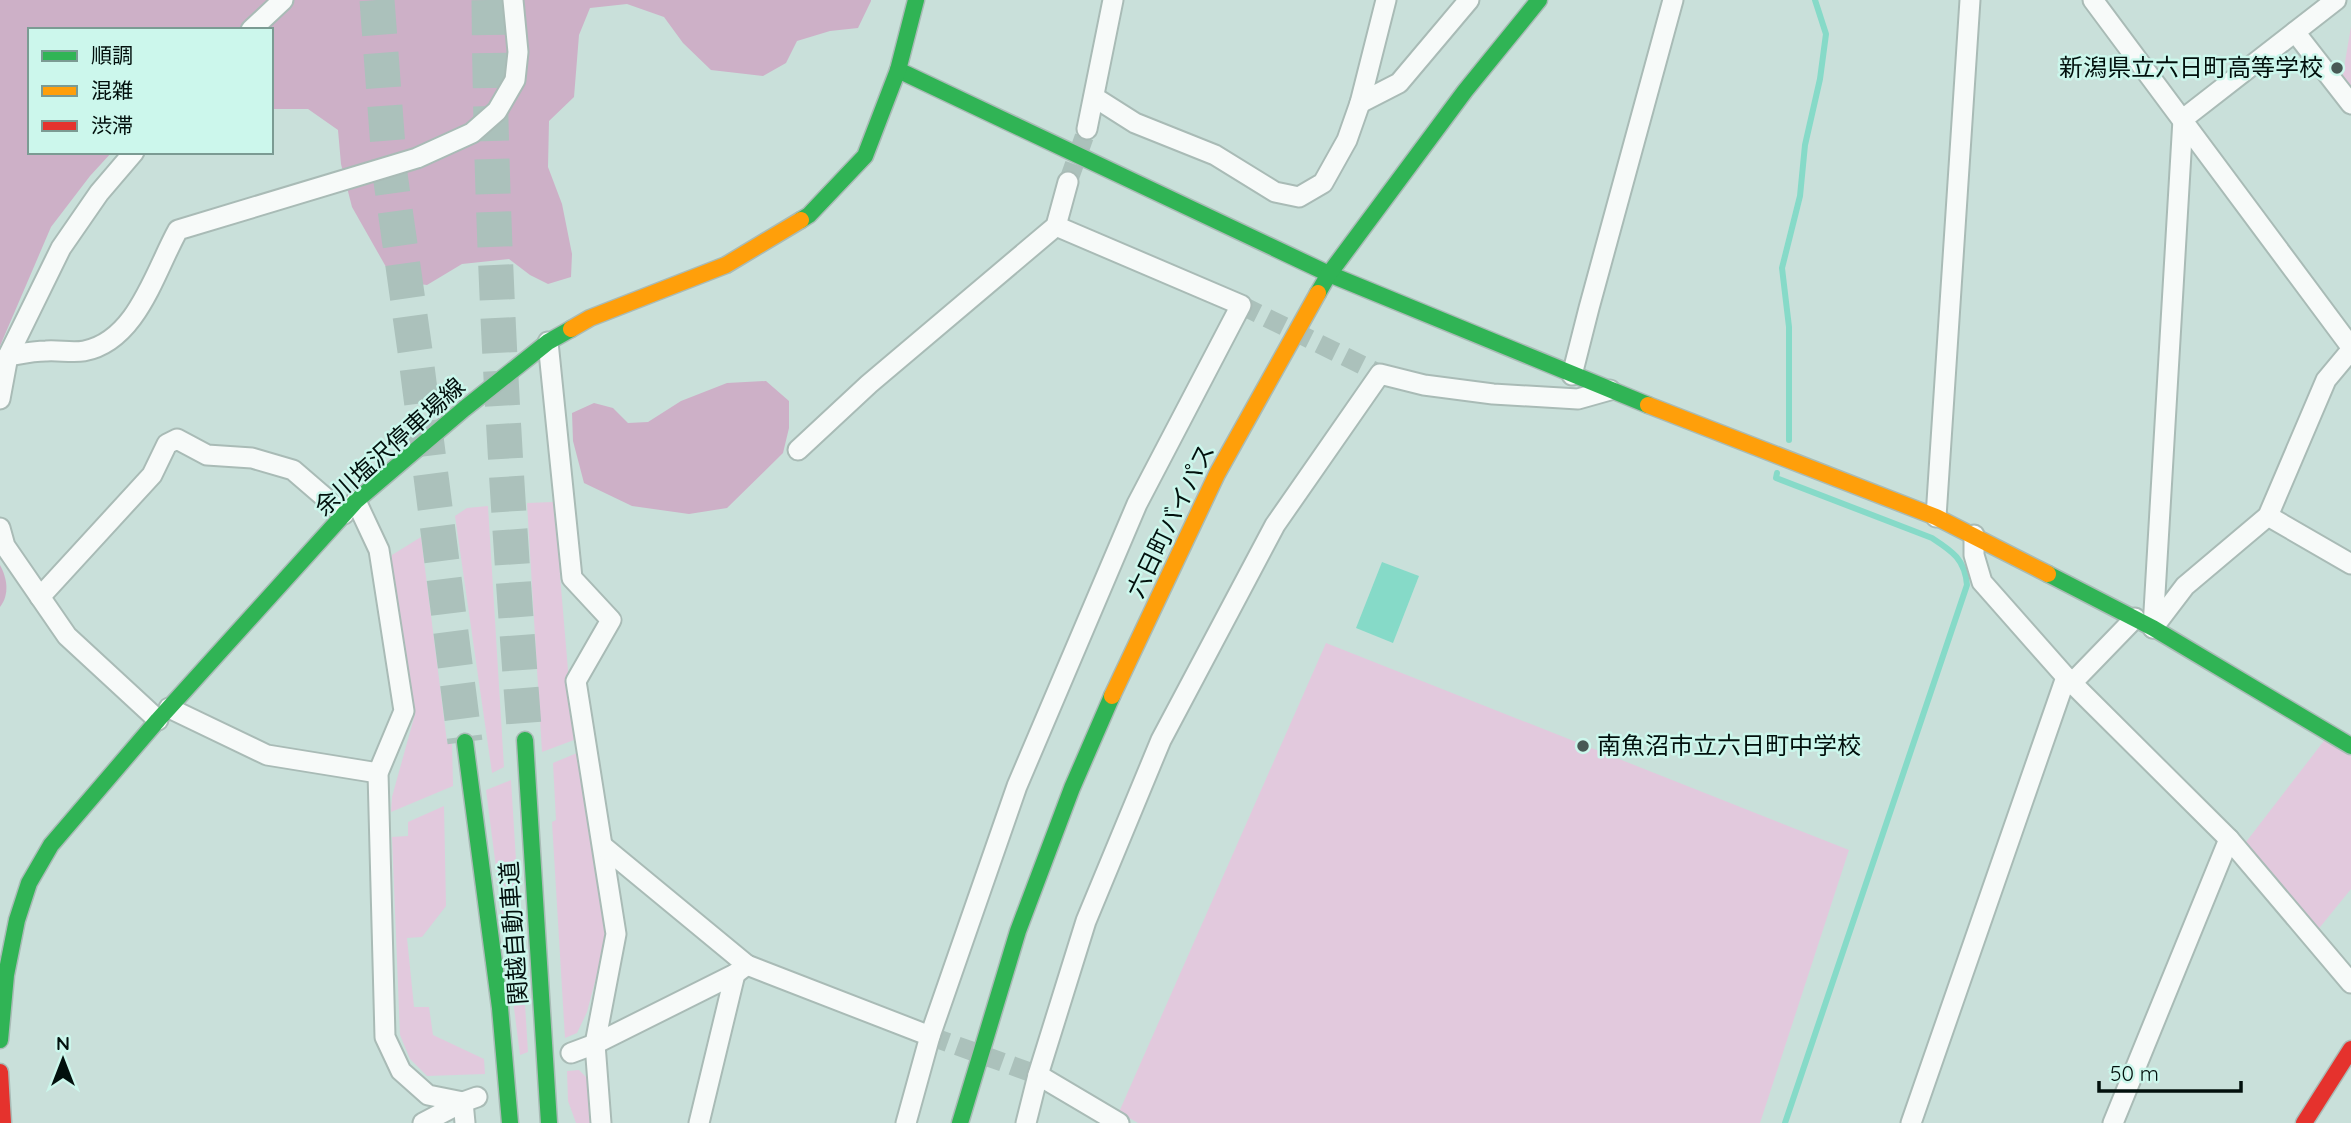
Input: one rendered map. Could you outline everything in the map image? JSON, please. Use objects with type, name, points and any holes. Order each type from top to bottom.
[{"type":"main road","name":"余川塩沢停車場線","points":[[0,1040],[3,973],[29,883],[51,845],[164,714],[350,508],[464,409],[548,342],[590,318],[726,265],[809,215],[865,156],[898,70],[916,0]]},
{"type":"main road","name":"六日町バイパス","points":[[960,1123],[1018,931],[1072,788],[1138,640],[1217,474],[1329,274],[1465,90],[1539,0]]},
{"type":"main road","points":[[898,70],[1329,274],[1572,375],[1936,517],[2154,628],[2351,746]]},
{"type":"main road","name":"関越自動車道","points":[[525,740],[549,1123]]},
{"type":"main road","name":"関越自動車道","points":[[465,742],[500,1007],[510,1123]]},
{"type":"main road","points":[[2304,1123],[2351,1049]]},
{"type":"main road","points":[[0,1072],[3,1123]]},
{"type":"street","points":[[253,28],[283,0]]},
{"type":"street","points":[[8,356],[45,351],[82,351],[102,346],[122,330],[140,306],[178,230],[417,158],[472,132],[497,111],[515,80],[518,52],[513,0]]},
{"type":"street","points":[[1087,129],[1113,0]]},
{"type":"street","points":[[1094,97],[1135,123],[1215,155],[1275,192],[1299,197],[1323,183],[1347,139],[1360,103],[1387,0]]},
{"type":"street","points":[[1360,103],[1399,83],[1469,0]]},
{"type":"street","points":[[1572,375],[1673,0]]},
{"type":"street","points":[[1936,517],[1970,0]]},
{"type":"street","points":[[2093,0],[2351,349],[2326,380],[2268,516],[2185,586],[2154,628]]},
{"type":"street","points":[[2154,628],[2183,119],[2336,0]]},
{"type":"street","points":[[2295,32],[2351,104]]},
{"type":"street","points":[[0,399],[8,356],[61,248],[99,193],[132,154]]},
{"type":"street","points":[[797,450],[869,384],[1056,226],[1068,182]]},
{"type":"street","points":[[906,1123],[930,1036],[1022,774],[1138,504],[1241,305],[1056,226]]},
{"type":"street","points":[[548,342],[572,578],[611,620],[576,681],[616,934],[595,1044],[601,1123]]},
{"type":"street","points":[[1026,1123],[1038,1075],[1086,921],[1161,740],[1275,526],[1380,374],[1424,385],[1493,394],[1578,398],[1610,390]]},
{"type":"street","points":[[40,597],[152,475],[167,444],[177,439],[206,455],[252,458],[293,470],[350,508],[379,550],[404,711],[378,772],[386,1037],[401,1071],[428,1095],[470,1099]]},
{"type":"street","points":[[2268,516],[2351,564]]},
{"type":"street","points":[[0,528],[5,546],[67,636],[164,714],[267,755],[378,772]]},
{"type":"street","points":[[1974,535],[1973,555],[1982,582],[2069,680],[2229,839],[2351,983]]},
{"type":"street","points":[[1911,1123],[2069,680],[2135,618]]},
{"type":"street","points":[[2113,1123],[2229,839]]},
{"type":"street","points":[[604,847],[741,970],[930,1036]]},
{"type":"street","points":[[571,1053],[595,1044],[741,970]]},
{"type":"street","points":[[699,1123],[741,970]]},
{"type":"street","points":[[1038,1075],[1119,1123]]},
{"type":"street","points":[[423,1123],[470,1099]]},
{"type":"street","points":[[465,1123],[470,1099]]},
{"type":"shaded area","points":[[0,0],[871,0],[858,28],[830,31],[797,41],[786,63],[763,76],[711,70],[683,43],[664,17],[627,4],[590,8],[579,35],[574,97],[549,121],[548,167],[562,204],[572,254],[571,277],[548,284],[530,275],[509,259],[462,264],[427,285],[394,281],[352,207],[341,164],[338,130],[308,109],[273,109],[273,28],[28,28],[28,154],[110,154],[51,227],[0,346]]},
{"type":"shaded area","points":[[2351,26],[2351,91],[2342,80]]},
{"type":"shaded area","points":[[766,381],[789,401],[789,428],[783,453],[727,508],[689,514],[632,506],[584,483],[573,441],[572,413],[594,403],[613,408],[628,423],[648,422],[681,401],[727,383]]},
{"type":"shaded area","points":[[553,502],[558,507],[560,576],[574,740],[542,752],[527,503]]},
{"type":"shaded area","points":[[488,506],[504,767],[492,773],[455,516],[467,508]]},
{"type":"shaded area","points":[[421,537],[447,742],[452,742],[453,786],[391,812],[392,797],[415,714],[390,567],[392,555]]},
{"type":"shaded area","points":[[1382,562],[1419,576],[1393,643],[1356,628]]},
{"type":"shaded area","points":[[0,565],[6,586],[0,607]]},
{"type":"shaded area","points":[[1326,643],[1849,850],[1760,1123],[1138,1123],[1119,1112]]},
{"type":"shaded area","points":[[2330,733],[2351,746],[2351,889],[2312,937],[2239,851]]},
{"type":"shaded area","points":[[577,753],[608,932],[587,1012],[577,1033],[565,1038],[552,822],[556,820],[553,763]]},
{"type":"shaded area","points":[[511,780],[528,1052],[520,1055],[486,790]]},
{"type":"shaded area","points":[[444,806],[446,906],[422,937],[407,938],[414,1007],[429,1007],[433,1035],[484,1059],[485,1074],[427,1076],[410,1059],[400,1035],[392,837],[408,836],[408,822]]},
{"type":"shaded area","points":[[579,1070],[591,1082],[591,1123],[576,1123],[568,1101],[567,1071]]},
{"type":"waterway","points":[[1789,440],[1789,327],[1782,268],[1800,196],[1805,145],[1820,79],[1826,34],[1815,0]]},
{"type":"waterway","points":[[1777,473],[1776,478],[1932,538],[1946,547],[1960,562],[1967,585],[1785,1123]]},
{"type":"tunnel","points":[[377,0],[390,174],[465,742]]},
{"type":"tunnel","points":[[489,0],[501,370],[525,740]]},
{"type":"tunnel","points":[[1068,182],[1087,129]]},
{"type":"tunnel","points":[[1241,305],[1380,374]]},
{"type":"tunnel","points":[[930,1036],[1038,1075]]},
{"type":"traffic: fast","points":[[801,220],[809,215],[865,156],[898,70],[916,0]]},
{"type":"traffic: fast","points":[[1318,293],[1329,274],[1465,91],[1539,0]]},
{"type":"traffic: fast","points":[[898,70],[1329,274],[1648,405]]},
{"type":"traffic: fast","points":[[0,1040],[6,975],[17,920],[29,883],[51,845],[158,720],[356,501],[464,409],[548,342],[571,329]]},
{"type":"traffic: fast","points":[[2048,574],[2153,628],[2351,746]]},
{"type":"traffic: fast","points":[[960,1123],[1018,931],[1072,788],[1112,696]]},
{"type":"traffic: fast","points":[[525,740],[549,1123]]},
{"type":"traffic: fast","points":[[465,742],[500,1008],[510,1123]]},
{"type":"traffic: slow","points":[[571,329],[590,318],[726,265],[801,220]]},
{"type":"traffic: slow","points":[[1112,696],[1217,474],[1318,293]]},
{"type":"traffic: slow","points":[[1648,405],[1936,517],[2048,574]]},
{"type":"traffic: jam","points":[[2304,1123],[2351,1049]]},
{"type":"traffic: jam","points":[[0,1072],[3,1123]]},
{"type":"place","name":"新潟県立六日町高等学校","points":[[2337,68]]},
{"type":"place","name":"南魚沼市立六日町中学校","points":[[1583,746]]}]
